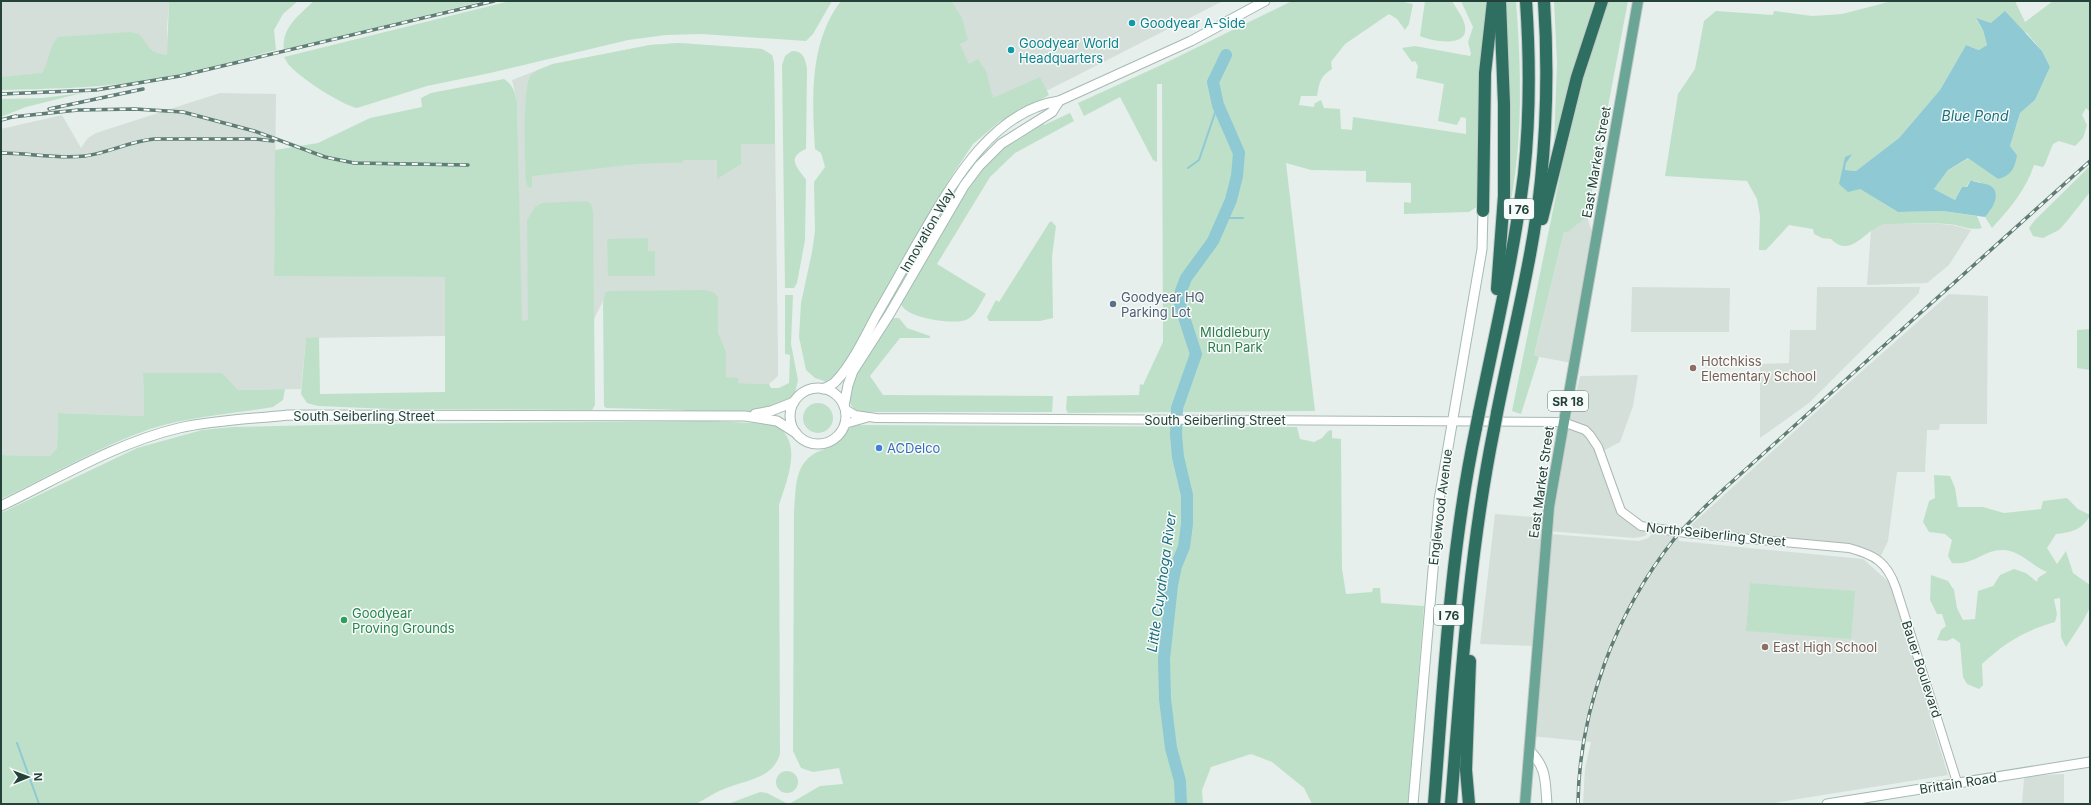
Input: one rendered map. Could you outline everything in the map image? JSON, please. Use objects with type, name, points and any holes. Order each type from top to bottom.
[{"type":"highway","points":[[1483,211],[1485,72],[1493,1]]},
{"type":"highway","points":[[1493,342],[1504,196],[1504,104],[1500,1]]},
{"type":"highway","name":"I 76","points":[[1434,804],[1450,596],[1466,480],[1513,243],[1525,160],[1529,72],[1526,1]]},
{"type":"highway","name":"I 76","points":[[1451,804],[1472,565],[1482,493],[1536,216],[1545,138],[1547,71],[1544,1]]},
{"type":"highway","points":[[1519,301],[1534,250],[1576,77],[1602,1]]},
{"type":"highway","points":[[1469,804],[1466,770],[1472,565]]},
{"type":"highway","points":[[1466,804],[1468,792]]},
{"type":"main road","name":"Innovation Way","points":[[823,389],[835,382],[845,368],[935,214],[972,157],[992,138],[1014,120],[1047,103],[1060,101],[1191,41],[1265,1]]},
{"type":"main road","name":"East Market Street","points":[[1525,804],[1546,532],[1563,422],[1638,1]]},
{"type":"main road","name":"Innovation Way","points":[[845,408],[848,384],[853,371],[889,315],[970,176],[1001,144],[1052,112],[1060,101]]},
{"type":"main road","name":"Englewood Avenue","points":[[1413,804],[1438,500],[1482,249],[1483,211]]},
{"type":"main road","points":[[814,388],[823,389],[836,395],[845,408],[845,424],[838,437],[824,444],[808,443],[796,433],[790,418],[794,402],[804,392],[814,388]]},
{"type":"main road","name":"South Seiberling Street","points":[[745,416],[771,411],[794,402]]},
{"type":"main road","name":"South Seiberling Street","points":[[1,506],[127,445],[178,428],[225,420],[288,415],[745,416],[774,420],[796,433]]},
{"type":"main road","points":[[1529,750],[1539,760],[1544,772],[1547,804]]},
{"type":"main road","name":"Brittain Road","points":[[1826,804],[2090,762]]},
{"type":"street","name":"South Seiberling Street","points":[[845,408],[866,418]]},
{"type":"street","name":"South Seiberling Street","points":[[845,424],[866,418],[1563,422]]},
{"type":"street","name":"North Seiberling Street","points":[[1563,422],[1585,430],[1590,435],[1598,447],[1621,511],[1641,526],[1684,533],[1849,548],[1866,552],[1879,560]]},
{"type":"street","name":"Bauer Boulevard","points":[[1879,560],[1890,572],[1896,588],[1957,782]]},
{"type":"shaded area","points":[[1,1],[169,1],[167,29],[170,76],[137,82],[1,90]]},
{"type":"shaded area","points":[[927,1],[1223,1],[1003,113],[984,130]]},
{"type":"shaded area","points":[[679,43],[762,49],[772,55],[774,63],[778,376],[769,384],[738,383],[726,377],[726,351],[718,332],[718,298],[608,291],[593,321],[521,321],[517,101],[512,80],[553,64],[650,45]]},
{"type":"shaded area","points":[[220,93],[276,94],[274,275],[445,277],[445,336],[306,338],[301,389],[238,390],[143,373],[144,416],[58,413],[57,448],[50,456],[1,455],[1,129],[62,115],[81,148],[88,138],[96,133]]},
{"type":"shaded area","points":[[1587,217],[1594,237],[1572,363],[1534,356],[1564,232],[1567,233]]},
{"type":"shaded area","points":[[1885,224],[1940,224],[1952,225],[1971,230],[1949,265],[1927,283],[1867,285],[1871,231],[1877,226]]},
{"type":"shaded area","points":[[1632,287],[1730,288],[1729,332],[1631,332]]},
{"type":"shaded area","points":[[1817,287],[1920,287],[1919,293],[1809,403],[1760,438],[1760,364],[1789,363],[1790,330],[1816,330]]},
{"type":"shaded area","points":[[1949,294],[1988,296],[1987,424],[1940,424],[1939,430],[1927,430],[1925,472],[1897,472],[1888,541],[1879,560],[1866,552],[1686,533],[1692,524]]},
{"type":"shaded area","points":[[1638,375],[1633,406],[1620,442],[1603,451],[1570,422],[1580,376]]},
{"type":"shaded area","points":[[1565,424],[1577,428],[1594,443],[1620,513],[1629,522],[1651,530],[1645,536],[1634,538],[1548,531]]},
{"type":"shaded area","points":[[1495,514],[1546,518],[1535,646],[1480,644]]},
{"type":"shaded area","name":"East High School","points":[[1655,531],[1677,534],[1679,541],[1863,559],[1890,583],[1948,775],[1767,804],[1583,804],[1585,768],[1591,742],[1531,736],[1549,534],[1639,541],[1648,538]]},
{"type":"shaded area","points":[[2064,774],[2064,804],[2022,804],[2024,779],[2028,776]]},
{"type":"green space","points":[[169,1],[298,1],[283,14],[274,30],[276,50],[189,72],[136,82],[52,89],[1,90],[1,77],[42,73],[53,45],[58,37],[130,32],[139,34],[156,53],[167,55]]},
{"type":"green space","points":[[314,1],[484,1],[284,50],[285,35],[292,22]]},
{"type":"green space","points":[[510,1],[832,1],[813,34],[806,41],[701,34],[666,35],[628,40],[490,73],[427,86],[357,108],[332,97],[313,84],[296,72],[288,64],[284,57]]},
{"type":"green space","points":[[841,1],[954,1],[952,2],[962,18],[968,40],[960,44],[969,64],[978,59],[986,71],[993,98],[1040,77],[1049,95],[999,122],[973,144],[945,186],[842,369],[827,382],[815,378],[806,370],[799,337],[801,303],[815,231],[814,182],[825,167],[821,153],[815,149],[813,91],[815,72],[823,35],[831,17]]},
{"type":"green space","name":"MIddlebury Run Park","points":[[1292,1],[1399,1],[1413,4],[1409,24],[1405,30],[1397,19],[1389,14],[1345,44],[1331,62],[1332,69],[1325,74],[1321,80],[1317,96],[1301,96],[1299,105],[1314,107],[1315,103],[1321,100],[1324,108],[1340,109],[1341,129],[1352,130],[1353,117],[1466,134],[1466,118],[1461,117],[1457,125],[1438,121],[1444,84],[1416,78],[1418,66],[1415,61],[1412,62],[1402,48],[1415,46],[1470,56],[1471,54],[1468,42],[1473,27],[1461,1],[1488,1],[1482,54],[1478,206],[1469,212],[1404,214],[1404,202],[1411,203],[1411,183],[1366,182],[1366,171],[1311,170],[1286,163],[1315,411],[1068,413],[1066,409],[1067,396],[1139,395],[1140,384],[1143,385],[1163,342],[1162,84],[1157,84],[1157,162],[1153,160],[1120,97],[1084,116],[1078,103],[1159,66]]},
{"type":"green space","points":[[1425,1],[1452,1],[1462,16],[1465,26],[1465,33],[1461,38],[1448,42],[1432,40],[1420,36]]},
{"type":"green space","points":[[1505,1],[1516,1],[1520,76],[1518,151],[1511,200],[1508,200]]},
{"type":"green space","points":[[1554,1],[1598,1],[1557,143],[1554,144],[1557,63]]},
{"type":"green space","points":[[1607,1],[1628,1],[1587,217],[1567,233],[1564,232],[1534,355],[1539,357],[1521,414],[1512,411],[1573,112],[1584,69]]},
{"type":"green space","points":[[1892,1],[2015,1],[2025,22],[2053,1],[2090,1],[2090,112],[2086,108],[2082,115],[2087,125],[2083,138],[2075,146],[2059,141],[2053,144],[2043,167],[2034,165],[2027,182],[2017,198],[1992,228],[1985,217],[1991,210],[1988,185],[1971,180],[1966,187],[1962,187],[1955,200],[1934,189],[1948,170],[1969,158],[1998,179],[2017,155],[2010,146],[2020,113],[2035,100],[2050,67],[2042,51],[2027,33],[1976,19],[1983,30],[1987,45],[1980,50],[1966,45],[1940,90],[1899,138],[1856,171],[1845,170],[1846,163],[1851,155],[1842,169],[1860,189],[1898,212],[1943,211],[1977,216],[1982,228],[1977,229],[1948,224],[1885,224],[1871,231],[1852,245],[1845,246],[1839,245],[1831,239],[1822,238],[1814,234],[1813,229],[1789,225],[1766,250],[1759,250],[1760,216],[1757,199],[1747,181],[1665,176],[1678,94],[1695,69],[1704,21],[1716,11],[1773,15],[1774,11],[1812,16],[1842,14]]},
{"type":"green space","points":[[679,43],[762,49],[772,55],[774,63],[775,144],[741,144],[741,164],[717,179],[717,160],[683,160],[683,163],[626,165],[532,176],[532,188],[528,187],[526,182],[525,109],[528,82],[533,73],[553,64],[650,45]]},
{"type":"green space","points":[[792,51],[799,52],[803,56],[807,68],[806,149],[796,156],[795,160],[798,168],[806,180],[805,240],[797,283],[794,288],[785,288],[782,65],[785,56]]},
{"type":"green space","points":[[504,79],[513,88],[517,101],[522,321],[528,320],[527,220],[535,207],[542,203],[587,201],[591,204],[593,212],[595,405],[592,410],[389,409],[318,406],[307,403],[301,394],[306,338],[319,337],[320,394],[445,392],[445,277],[274,276],[275,150],[318,143],[370,118],[422,107],[421,98],[431,93]]},
{"type":"green space","points":[[82,93],[26,107],[1,117],[1,99],[42,98]]},
{"type":"green space","points":[[1070,113],[1074,121],[1015,153],[990,177],[937,264],[986,294],[973,315],[968,319],[953,322],[921,317],[905,309],[901,304],[952,212],[963,194],[989,162],[1007,145],[1042,121],[1044,125]]},
{"type":"green space","points":[[2090,166],[2090,192],[2067,221],[2059,230],[2043,238],[2033,236],[2029,228],[2035,220]]},
{"type":"green space","points":[[1051,221],[1056,226],[1052,257],[1053,318],[1040,321],[989,321],[987,317],[996,300],[999,302]]},
{"type":"green space","points":[[648,238],[648,251],[655,251],[655,276],[608,276],[607,239]]},
{"type":"green space","points":[[705,290],[715,293],[718,298],[718,332],[726,351],[726,377],[738,378],[738,383],[769,384],[771,388],[779,388],[789,383],[790,355],[785,354],[785,295],[793,295],[791,344],[798,380],[795,393],[791,399],[761,412],[694,413],[682,410],[606,408],[604,406],[603,302],[605,293],[608,291]]},
{"type":"green space","points":[[893,318],[899,318],[907,328],[930,336],[930,338],[900,338],[870,376],[883,395],[1053,396],[1052,412],[858,412],[850,404],[849,392],[853,379],[869,351]]},
{"type":"green space","points":[[2090,329],[2090,370],[2077,368],[2077,330]]},
{"type":"green space","points":[[143,373],[222,373],[238,390],[285,389],[283,400],[273,407],[196,418],[150,429],[112,444],[1,499],[1,455],[50,456],[57,448],[58,413],[144,416]]},
{"type":"green space","points":[[818,403],[829,407],[833,418],[829,429],[818,433],[807,429],[803,418],[807,407]]},
{"type":"green space","name":"Goodyear Proving Grounds","points":[[709,421],[773,424],[783,431],[789,440],[791,450],[789,472],[779,505],[780,754],[777,762],[766,773],[725,789],[696,804],[1,804],[1,513],[137,448],[202,430],[233,427],[366,424]]},
{"type":"green space","points":[[856,425],[1297,427],[1300,439],[1314,442],[1322,438],[1328,431],[1332,430],[1332,438],[1341,439],[1342,569],[1346,594],[1372,592],[1373,588],[1380,588],[1381,603],[1424,606],[1408,804],[1312,804],[1304,788],[1272,762],[1251,754],[1211,767],[1202,790],[1203,804],[789,804],[820,786],[843,784],[839,768],[813,772],[801,768],[793,751],[794,511],[797,481],[801,467],[805,461],[814,454],[838,442],[850,428]]},
{"type":"green space","points":[[1934,475],[1950,476],[1955,488],[1958,507],[1983,507],[2004,513],[2041,509],[2043,501],[2067,498],[2078,509],[2090,515],[2080,527],[2066,533],[2056,534],[2047,548],[2057,564],[2066,551],[2073,573],[2090,585],[2090,607],[2083,621],[2066,647],[2061,637],[2060,598],[2054,599],[2057,614],[2055,622],[2025,633],[1990,656],[1982,664],[1983,685],[1979,689],[1967,684],[1963,677],[1960,643],[1953,638],[1947,641],[1937,640],[1941,630],[1946,626],[1942,614],[1937,614],[1930,600],[1931,575],[1948,581],[1954,590],[1957,608],[1963,620],[1975,619],[1978,591],[1993,586],[2000,575],[2014,569],[2026,573],[2037,582],[2038,578],[2047,572],[2020,555],[2002,550],[1989,552],[1966,562],[1952,563],[1948,556],[1952,540],[1945,534],[1929,532],[1923,522],[1929,501],[1935,498]]},
{"type":"green space","points":[[1750,583],[1855,591],[1851,639],[1746,631]]},
{"type":"green space","points":[[787,771],[795,774],[798,782],[795,790],[787,793],[779,790],[776,782],[779,774]]},
{"type":"green space","points":[[760,792],[767,793],[788,804],[728,804]]},
{"type":"water","name":"Blue Pond","points":[[2005,11],[2042,51],[2050,67],[2035,100],[2020,113],[2010,146],[2017,155],[2015,164],[2009,174],[1998,179],[1968,158],[1948,170],[1934,189],[1955,200],[1962,187],[1967,187],[1971,180],[1989,185],[1993,188],[1996,196],[1991,210],[1985,217],[1943,211],[1898,212],[1860,189],[1848,192],[1839,184],[1845,157],[1852,154],[1846,163],[1845,170],[1856,171],[1899,138],[1940,90],[1966,45],[1979,50],[1987,45],[1983,30],[1976,18],[1991,23]]},
{"type":"waterway","name":"Little Cuyahoga River","points":[[1181,804],[1180,781],[1171,748],[1165,699],[1164,659],[1172,585],[1176,566],[1184,547],[1187,524],[1187,495],[1178,457],[1176,435],[1177,408],[1196,354],[1180,305],[1181,291],[1186,278],[1213,241],[1231,200],[1237,176],[1239,153],[1218,105],[1213,82],[1226,55]]},
{"type":"waterway","points":[[1188,168],[1199,160],[1218,104]]},
{"type":"waterway","points":[[1224,218],[1243,218]]},
{"type":"waterway","points":[[17,743],[39,804]]},
{"type":"railway","points":[[1,94],[96,90],[180,76],[494,1]]},
{"type":"railway","points":[[49,109],[143,89]]},
{"type":"railway","points":[[12,117],[78,110],[135,109],[183,112],[254,131],[325,157],[354,163],[468,165]]},
{"type":"railway","points":[[1,120],[16,116]]},
{"type":"railway","points":[[1,153],[64,157],[85,156],[136,142],[154,139],[256,139],[273,141]]},
{"type":"railway","points":[[1578,804],[1580,768],[1585,733],[1605,663],[1635,597],[1675,538],[1693,518],[1725,488],[2090,161]]},
{"type":"place","name":"Goodyear A-Side","points":[[1132,23]]},
{"type":"place","name":"Goodyear World Headquarters","points":[[1011,50]]},
{"type":"place","name":"Goodyear HQ Parking Lot","points":[[1113,304]]},
{"type":"place","name":"Hotchkiss Elementary School","points":[[1693,368]]},
{"type":"place","name":"ACDelco","points":[[879,448]]},
{"type":"place","name":"Goodyear Proving Grounds","points":[[344,620]]},
{"type":"place","name":"East High School","points":[[1765,647]]}]
